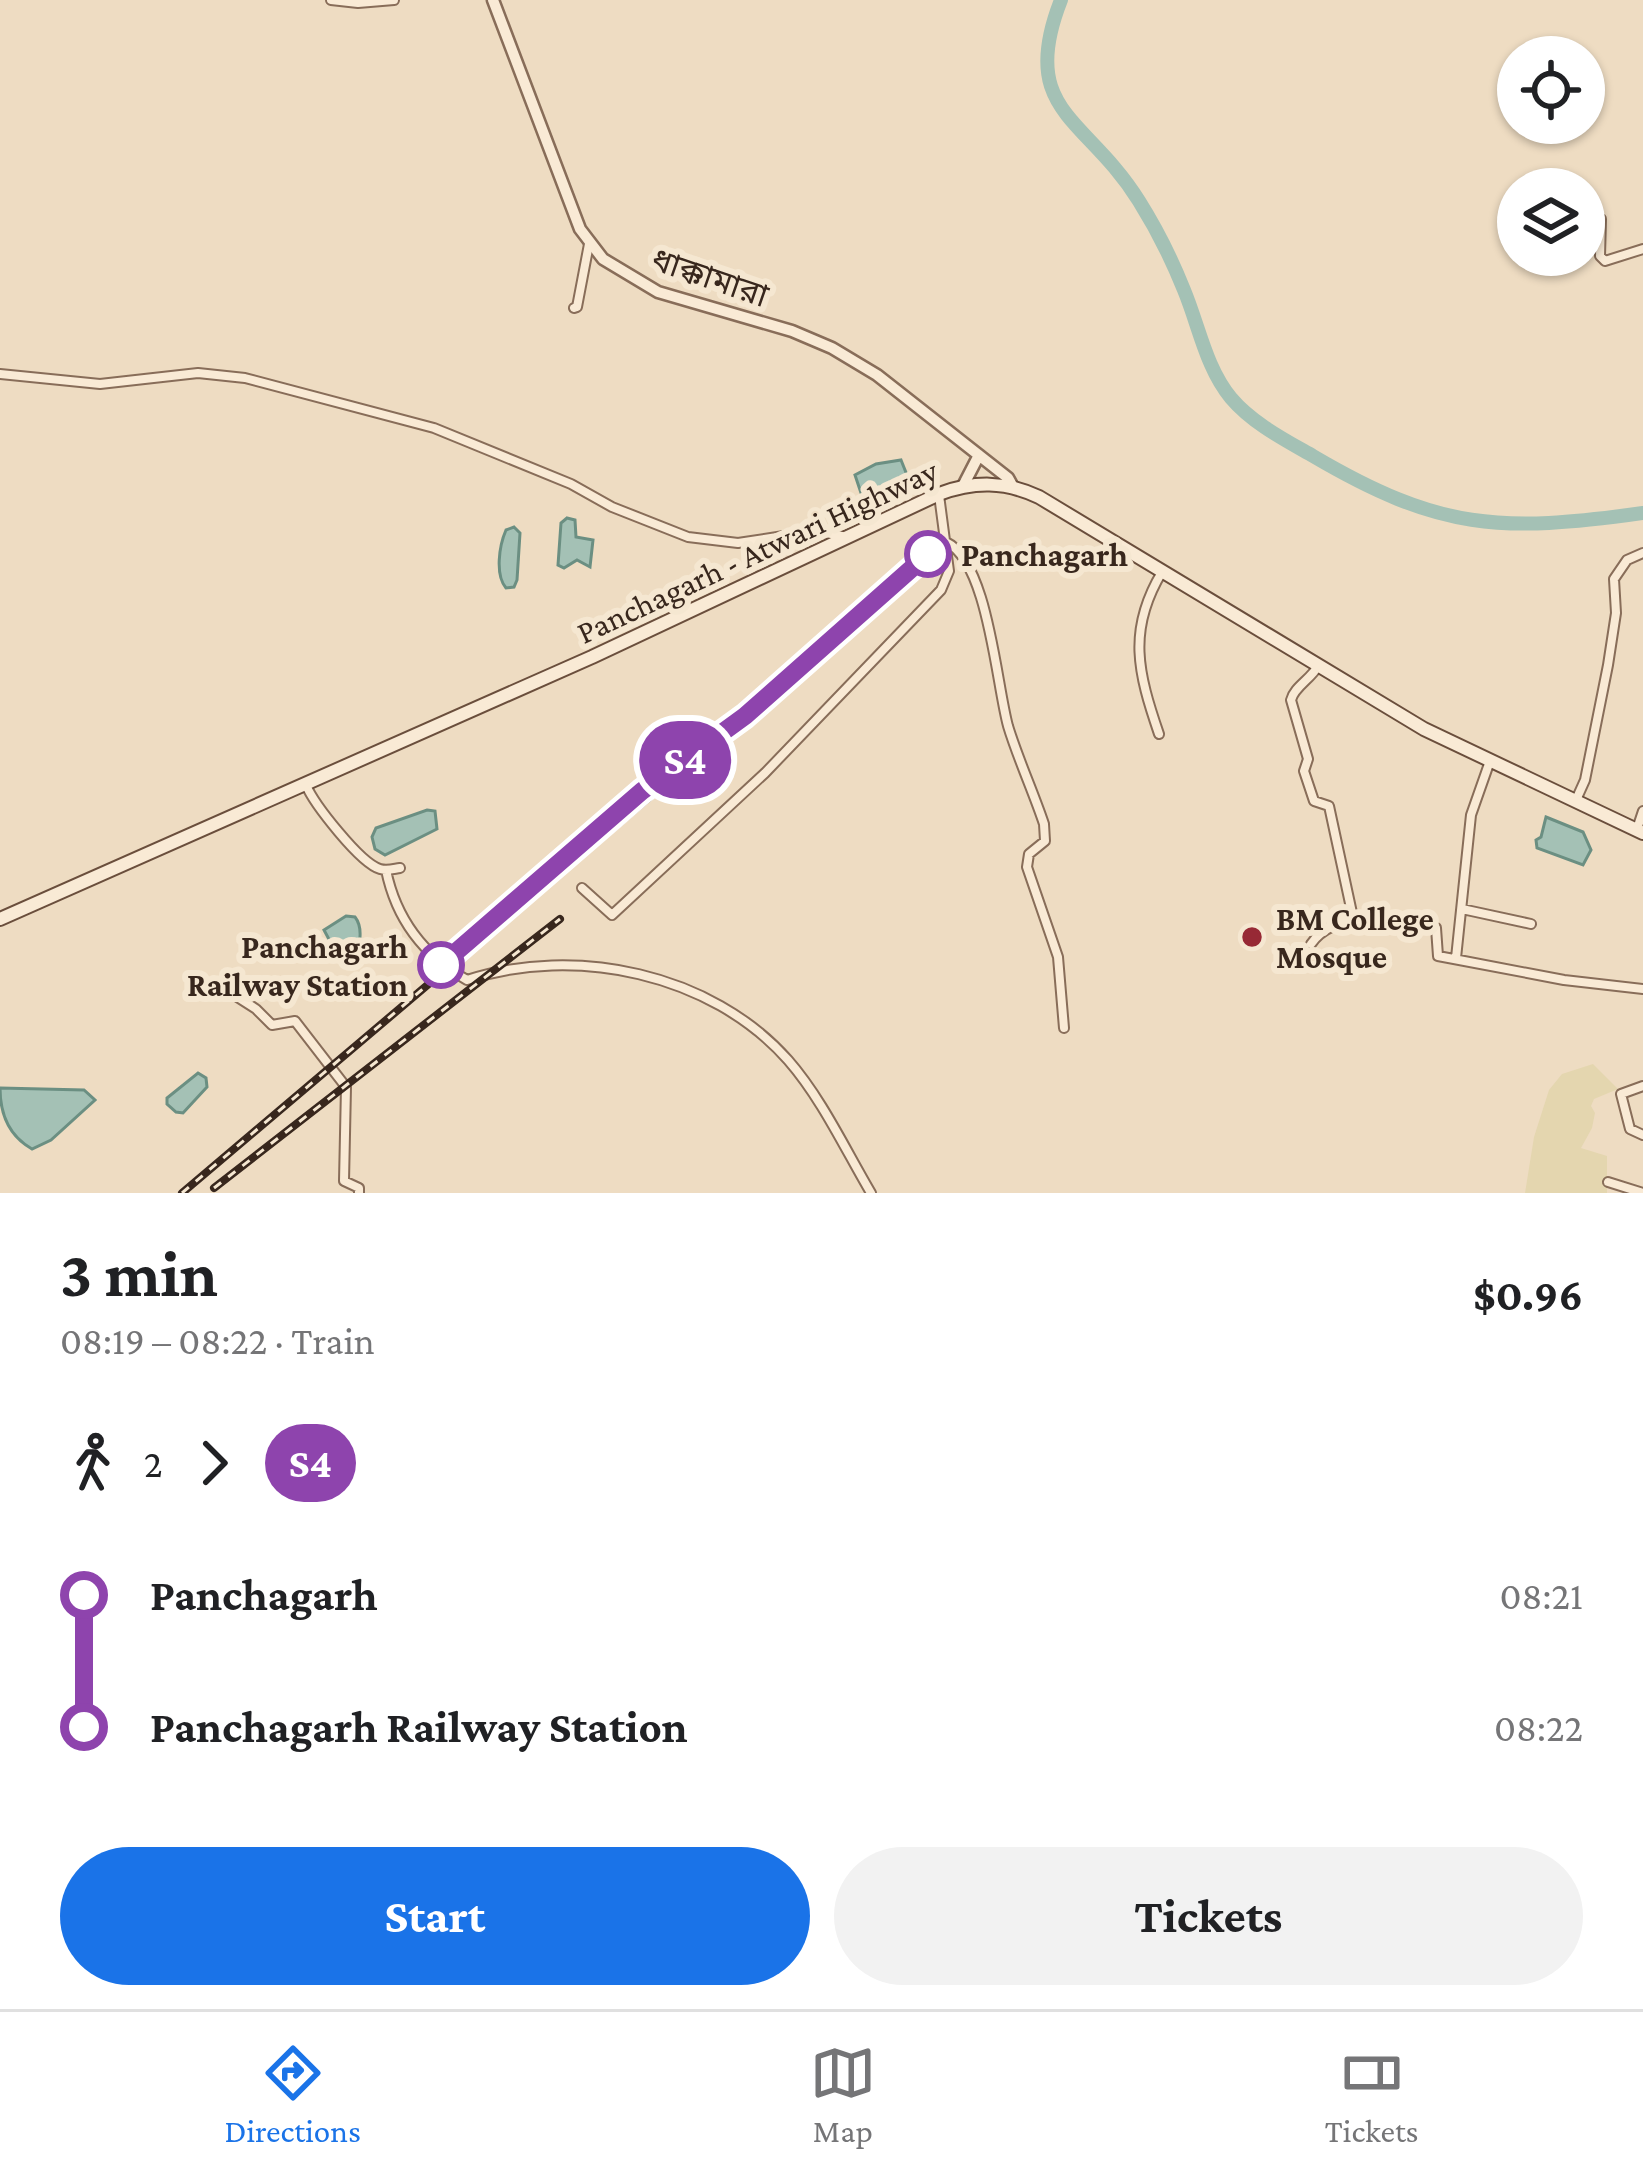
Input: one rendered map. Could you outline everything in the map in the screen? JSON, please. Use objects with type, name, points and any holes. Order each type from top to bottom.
[{"type":"main road","name":"Panchagarh - Atwari Highway","points":[[0,919],[592,657],[963,486],[1012,487],[1055,506],[1424,728],[1640,832]]},
{"type":"street","points":[[331,0],[358,4],[394,0]]},
{"type":"street","name":"ধাক্কামারা","points":[[493,0],[535,118],[589,244],[612,266],[658,292],[832,348],[877,375],[1008,478],[1012,487]]},
{"type":"street","points":[[574,308],[589,244]]},
{"type":"street","points":[[1605,259],[1643,249]]},
{"type":"street","points":[[0,374],[119,385],[185,374],[245,378],[434,428],[688,536],[738,544],[816,531],[848,538]]},
{"type":"street","points":[[963,486],[979,455]]},
{"type":"street","points":[[582,888],[612,915],[765,773],[946,584],[949,571],[939,494]]},
{"type":"street","points":[[946,542],[956,548],[982,596],[1003,705],[1045,824],[1045,841],[1026,861],[1058,957],[1064,1028]]},
{"type":"street","points":[[1576,801],[1585,780],[1608,665],[1616,613],[1614,579],[1627,560],[1643,554]]},
{"type":"street","points":[[1160,734],[1137,642],[1145,602],[1163,571]]},
{"type":"street","points":[[1319,665],[1291,700],[1308,759],[1305,776],[1314,801],[1329,806],[1354,922]]},
{"type":"street","points":[[1456,958],[1473,805],[1490,761]]},
{"type":"street","points":[[305,783],[314,801],[364,859],[386,870],[400,868]]},
{"type":"street","points":[[1640,832],[1643,811]]},
{"type":"street","points":[[386,870],[406,929],[441,965],[466,980],[533,967],[608,967],[686,989],[744,1023],[800,1075],[871,1193]]},
{"type":"street","points":[[1462,909],[1531,924]]},
{"type":"street","points":[[1311,944],[1327,927],[1354,922],[1436,928],[1436,953],[1564,980],[1643,988]]},
{"type":"street","points":[[227,980],[231,993],[272,1025],[295,1021],[344,1081],[348,1098],[344,1181],[359,1188],[359,1193]]},
{"type":"street","points":[[1643,1086],[1622,1094],[1630,1129],[1643,1135]]},
{"type":"street","points":[[1608,1182],[1643,1192]]},
{"type":"shaded area","points":[[901,460],[909,480],[864,502],[855,475],[876,464]]},
{"type":"shaded area","points":[[567,518],[575,520],[576,537],[593,540],[590,567],[577,560],[564,568],[558,565],[561,523]]},
{"type":"shaded area","points":[[514,527],[520,533],[517,580],[514,587],[506,588],[500,576],[500,552],[506,530]]},
{"type":"shaded area","points":[[435,811],[437,829],[385,855],[375,849],[376,828]]},
{"type":"shaded area","points":[[1546,817],[1583,832],[1591,850],[1583,865],[1537,848]]},
{"type":"shaded area","points":[[346,916],[358,921],[359,943],[353,957],[340,960],[324,930]]},
{"type":"shaded area","points":[[1593,1064],[1618,1089],[1594,1099],[1592,1128],[1581,1148],[1607,1156],[1607,1193],[1525,1193],[1534,1137],[1549,1090],[1562,1074]]},
{"type":"shaded area","points":[[198,1073],[206,1078],[207,1087],[183,1113],[176,1112],[167,1098]]},
{"type":"shaded area","points":[[0,1088],[84,1090],[95,1100],[51,1140],[32,1149],[7,1123]]},
{"type":"waterway","points":[[1061,0],[1047,67],[1053,91],[1145,211],[1179,279],[1215,374],[1249,415],[1357,481],[1435,512],[1509,523],[1643,513]]},
{"type":"railway","points":[[182,1193],[745,716],[933,549]]},
{"type":"railway","points":[[214,1188],[560,919]]},
{"type":"train","name":"S4","points":[[441,965],[642,791],[745,716],[928,554]]},
{"type":"place","name":"Panchagarh","points":[[928,554]]},
{"type":"place","name":"BM College Mosque","points":[[1252,937]]},
{"type":"place","name":"Panchagarh Railway Station","points":[[441,965]]}]
